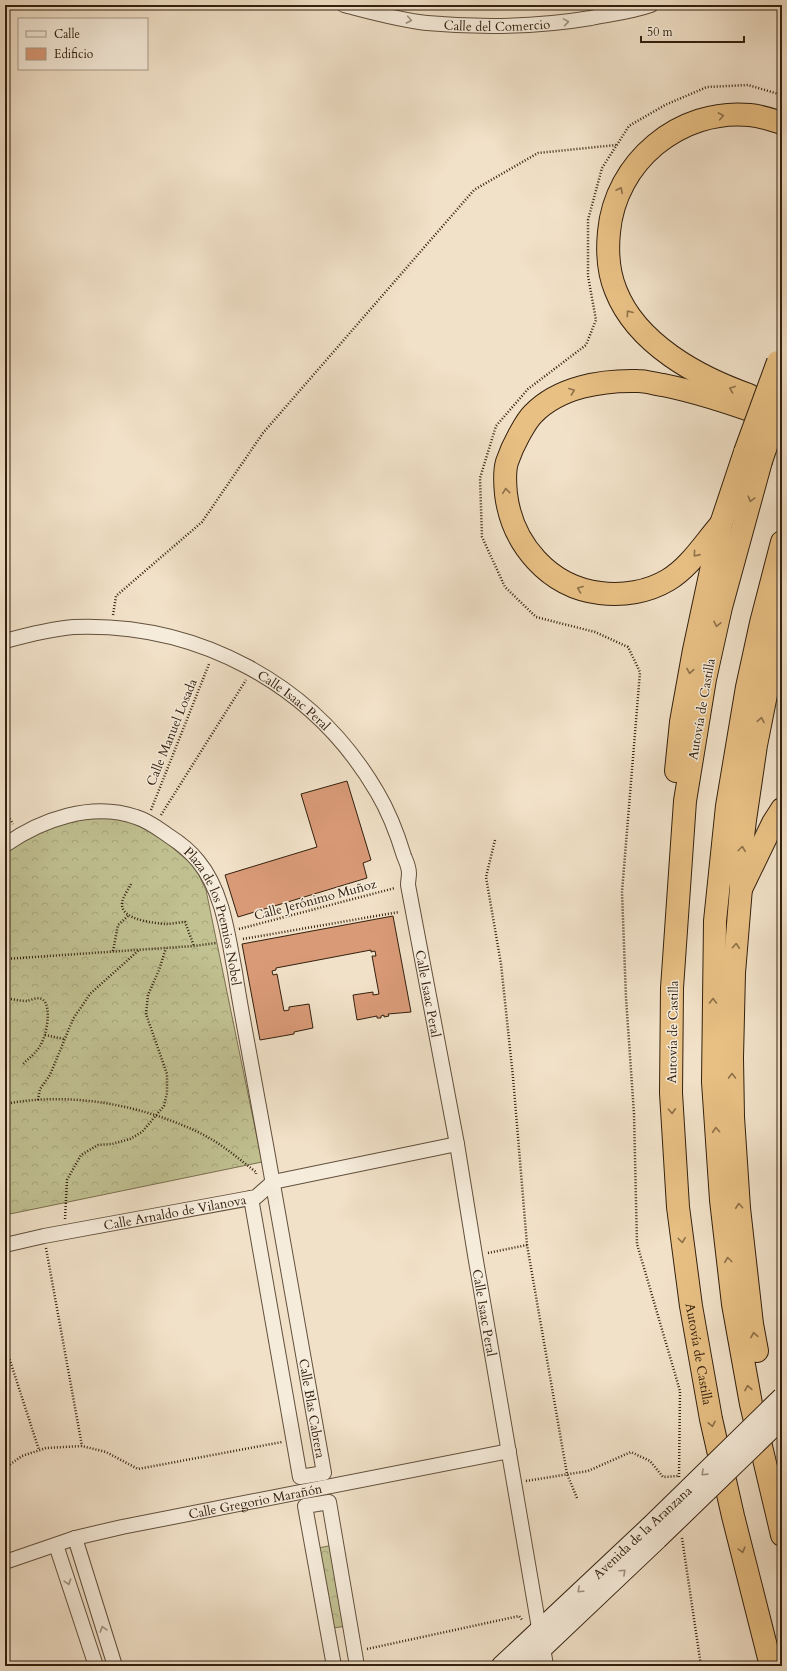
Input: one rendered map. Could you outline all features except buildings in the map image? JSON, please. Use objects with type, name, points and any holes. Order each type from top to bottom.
[{"type":"highway","points":[[782,123],[750,115],[726,115],[682,127],[663,138],[640,159],[631,170],[618,194],[610,220],[607,247],[610,272],[616,292],[628,312],[647,336],[667,354],[721,385],[782,406]]},
{"type":"highway","points":[[672,988],[667,854],[681,722],[694,650],[721,524],[753,457],[780,357]]},
{"type":"highway","points":[[721,524],[688,564],[669,580],[649,589],[630,593],[610,594],[587,591],[563,582],[546,571],[525,547],[515,528],[508,508],[505,482],[507,463],[516,442],[533,414],[549,402],[571,390],[598,383],[639,381],[686,390],[782,421]]},
{"type":"highway","name":"Autovía de Castilla","points":[[771,1666],[733,1516],[711,1419],[691,1306],[678,1207],[671,1093],[672,988],[685,801],[704,687],[753,457],[782,400]]},
{"type":"highway","points":[[782,542],[761,623],[747,687],[727,806],[715,921],[713,1082],[721,1200],[733,1304],[751,1404],[782,1535]]},
{"type":"highway","points":[[782,614],[756,745],[740,861],[741,888],[734,973],[732,1058],[733,1117],[739,1208],[752,1324],[782,1488]]},
{"type":"highway","points":[[741,888],[782,809]]},
{"type":"highway","points":[[759,1614],[768,1666]]},
{"type":"street","name":"Calle del Comercio","points":[[344,5],[368,12],[426,23],[506,27],[559,23],[634,11],[651,5]]},
{"type":"street","name":"Calle Isaac Peral","points":[[5,641],[28,634],[72,628],[111,628],[156,634],[183,640],[214,651],[253,669],[305,704],[349,749],[381,799],[397,832],[409,872],[408,885],[412,910],[457,1144],[509,1451],[537,1638],[546,1666]]},
{"type":"street","name":"Plaza de los Premios Nobel","points":[[5,845],[19,835],[45,823],[91,811],[114,812],[136,817],[150,823],[179,842],[198,860],[209,877],[217,896],[228,937],[273,1182]]},
{"type":"street","name":"Calle Arnaldo de Vilanova","points":[[5,1245],[44,1236],[254,1197],[273,1182],[457,1144]]},
{"type":"street","name":"Calle Blas Cabrera","points":[[254,1197],[300,1478],[324,1473],[273,1182]]},
{"type":"street","name":"Avenida de la Aranzana","points":[[654,1532],[782,1397]]},
{"type":"street","name":"Avenida de la Aranzana","points":[[501,1666],[537,1638],[782,1419]]},
{"type":"street","name":"Calle Gregorio Marañón","points":[[5,1562],[75,1538],[122,1527],[509,1451]]},
{"type":"street","points":[[334,1666],[305,1506],[329,1502],[357,1666]]},
{"type":"street","points":[[75,1538],[115,1666]]},
{"type":"street","points":[[56,1545],[96,1666]]},
{"type":"street","name":"Avenida de la Aranzana","points":[[524,1666],[537,1638]]},
{"type":"path","points":[[679,1483],[680,1391],[637,1244],[634,1114],[626,998],[622,892],[640,672],[628,647],[595,632],[536,617],[504,587],[482,537],[480,478],[496,426],[528,389],[586,346],[596,320],[588,276],[588,220],[602,168],[629,126],[665,106],[707,87],[748,84],[782,95]]},
{"type":"path","points":[[111,628],[116,596],[202,522],[263,433],[474,190],[538,153],[617,145]]},
{"type":"path","name":"Calle Manuel Losada","points":[[150,823],[214,651]]},
{"type":"path","points":[[150,823],[253,669]]},
{"type":"path","points":[[495,840],[486,877],[502,972],[513,1077],[527,1245],[567,1474],[577,1498]]},
{"type":"path","points":[[131,884],[122,902],[122,909],[128,916],[167,924],[185,922],[194,946]]},
{"type":"path","name":"Calle Jerónimo Muñoz","points":[[228,937],[408,885]]},
{"type":"path","points":[[5,958],[194,946],[228,937],[412,910]]},
{"type":"path","points":[[114,952],[118,925],[128,916]]},
{"type":"path","points":[[65,1232],[67,1180],[81,1155],[98,1145],[112,1144],[130,1139],[142,1132],[164,1106],[167,1094],[167,1074],[146,1014],[148,995],[159,970],[166,948]]},
{"type":"path","points":[[38,1100],[40,1090],[50,1075],[73,1019],[90,994],[139,950]]},
{"type":"path","points":[[5,998],[21,1001],[38,998],[42,999],[46,1004],[48,1013],[45,1035],[41,1045],[23,1064]]},
{"type":"path","points":[[45,1035],[64,1039]]},
{"type":"path","points":[[5,1104],[38,1100],[88,1101],[129,1108],[179,1124],[205,1136],[228,1150],[256,1172],[254,1197]]},
{"type":"path","points":[[44,1236],[82,1446]]},
{"type":"path","points":[[475,1255],[527,1245]]},
{"type":"path","points":[[5,1345],[39,1450]]},
{"type":"path","points":[[5,1468],[22,1456],[46,1448],[82,1446],[106,1452],[138,1469],[293,1440]]},
{"type":"path","points":[[514,1483],[588,1471],[632,1452],[650,1461],[663,1478],[678,1476]]},
{"type":"path","points":[[682,1534],[701,1666]]},
{"type":"path","points":[[354,1652],[519,1616],[537,1638]]},
{"type":"green space","points":[[78,817],[125,819],[160,837],[195,867],[206,890],[262,1162],[5,1215],[5,852],[44,829]]},
{"type":"green space","points":[[339,1544],[354,1625],[333,1628],[318,1548]]}]
